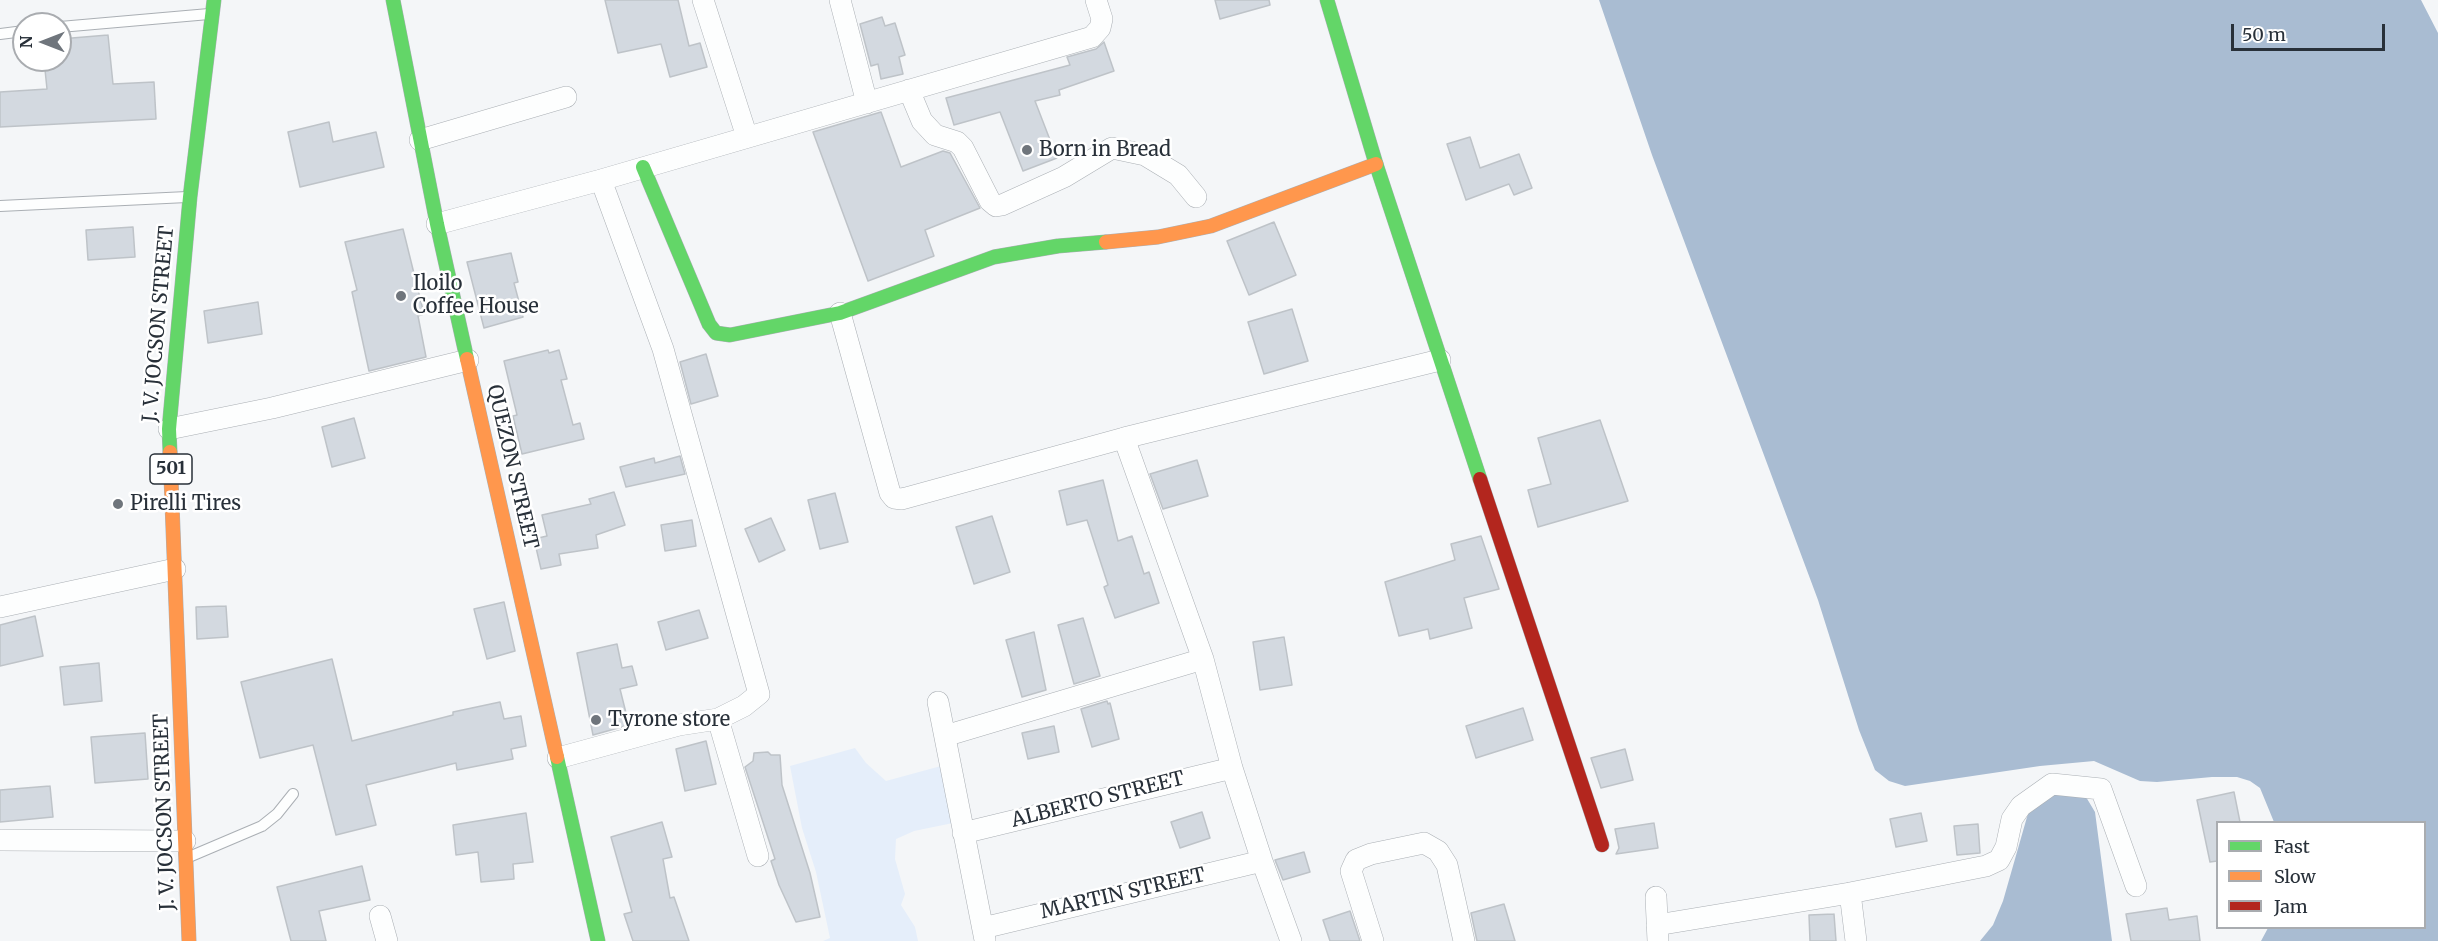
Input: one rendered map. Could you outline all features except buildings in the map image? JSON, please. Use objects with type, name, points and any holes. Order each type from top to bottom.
[{"type":"main road","name":"QUEZON STREET","points":[[393,0],[437,224],[598,941]]},
{"type":"main road","points":[[1327,0],[1376,164],[1602,845]]},
{"type":"main road","name":"J. V. JOCSON STREET","points":[[189,941],[169,429],[190,197],[213,7]]},
{"type":"main road","points":[[643,167],[709,324],[716,333],[730,334],[840,313],[994,257],[1058,246],[1158,237],[1212,226],[1376,164]]},
{"type":"street","points":[[703,0],[747,137]]},
{"type":"street","points":[[840,0],[867,103]]},
{"type":"street","points":[[437,224],[601,180],[1092,37],[1100,28],[1102,19],[1096,0]]},
{"type":"street","points":[[909,90],[922,121],[935,135],[957,142],[963,148],[990,201],[996,206],[1064,177],[1112,148],[1145,155],[1178,175],[1196,197]]},
{"type":"street","points":[[420,140],[566,97]]},
{"type":"street","points":[[558,758],[679,725],[718,719],[744,706],[759,694],[663,350],[601,180]]},
{"type":"street","points":[[840,313],[890,493],[894,498],[902,499],[1124,438],[1440,360]]},
{"type":"street","points":[[169,429],[272,408],[468,360]]},
{"type":"street","points":[[1124,438],[1203,659],[1232,768],[1291,941]]},
{"type":"street","points":[[0,607],[175,569]]},
{"type":"street","points":[[945,736],[1203,659]]},
{"type":"street","points":[[938,702],[984,934]]},
{"type":"street","points":[[718,719],[758,856]]},
{"type":"street","name":"ALBERTO STREET","points":[[963,832],[1232,768]]},
{"type":"street","points":[[1656,897],[1658,933],[1986,866],[1999,860],[2006,847],[2012,819],[2026,801],[2052,784],[2101,789],[2136,886]]},
{"type":"street","points":[[0,840],[186,850]]},
{"type":"street","points":[[1373,941],[1351,871],[1356,860],[1371,854],[1424,843],[1438,851],[1447,865],[1464,941]]},
{"type":"street","name":"MARTIN STREET","points":[[984,934],[1262,861]]},
{"type":"street","points":[[1850,893],[1856,941]]},
{"type":"street","points":[[380,916],[387,941]]},
{"type":"lane","points":[[72,25],[213,7]]},
{"type":"lane","points":[[0,206],[190,197]]},
{"type":"lane","points":[[186,850],[262,826],[277,814],[293,794]]},
{"type":"shaded area","points":[[855,748],[866,763],[886,781],[941,766],[953,823],[914,831],[896,839],[895,859],[905,894],[901,905],[915,927],[918,941],[823,941],[830,938],[816,872],[802,828],[790,766]]},
{"type":"water","points":[[1599,0],[2421,0],[2438,33],[2438,941],[2261,941],[2267,929],[2426,929],[2426,821],[2274,821],[2260,788],[2250,781],[2237,777],[2212,777],[2157,782],[2140,781],[2094,761],[2040,766],[1905,786],[1889,781],[1875,770],[1859,730],[1818,600],[1652,155]]},
{"type":"water","points":[[2051,789],[2086,797],[2095,812],[2112,941],[1980,941],[1993,925],[2003,901],[2031,803]]},
{"type":"traffic: fast","points":[[170,452],[169,429],[190,197],[214,0]]},
{"type":"traffic: fast","points":[[393,0],[437,224],[467,359]]},
{"type":"traffic: fast","points":[[1327,0],[1376,164],[1480,479]]},
{"type":"traffic: fast","points":[[643,167],[709,324],[716,333],[730,335],[840,313],[994,257],[1058,246],[1106,242]]},
{"type":"traffic: fast","points":[[557,757],[598,941]]},
{"type":"traffic: slow","points":[[1106,242],[1158,237],[1211,226],[1376,164]]},
{"type":"traffic: slow","points":[[467,359],[557,757]]},
{"type":"traffic: slow","points":[[170,452],[189,941]]},
{"type":"traffic: jam","points":[[1480,479],[1602,845]]},
{"type":"place","name":"Born in Bread","points":[[1027,150]]},
{"type":"place","name":"Iloilo Coffee House","points":[[401,296]]},
{"type":"place","name":"Pirelli Tires","points":[[118,504]]},
{"type":"place","name":"Tyrone store","points":[[596,720]]}]
